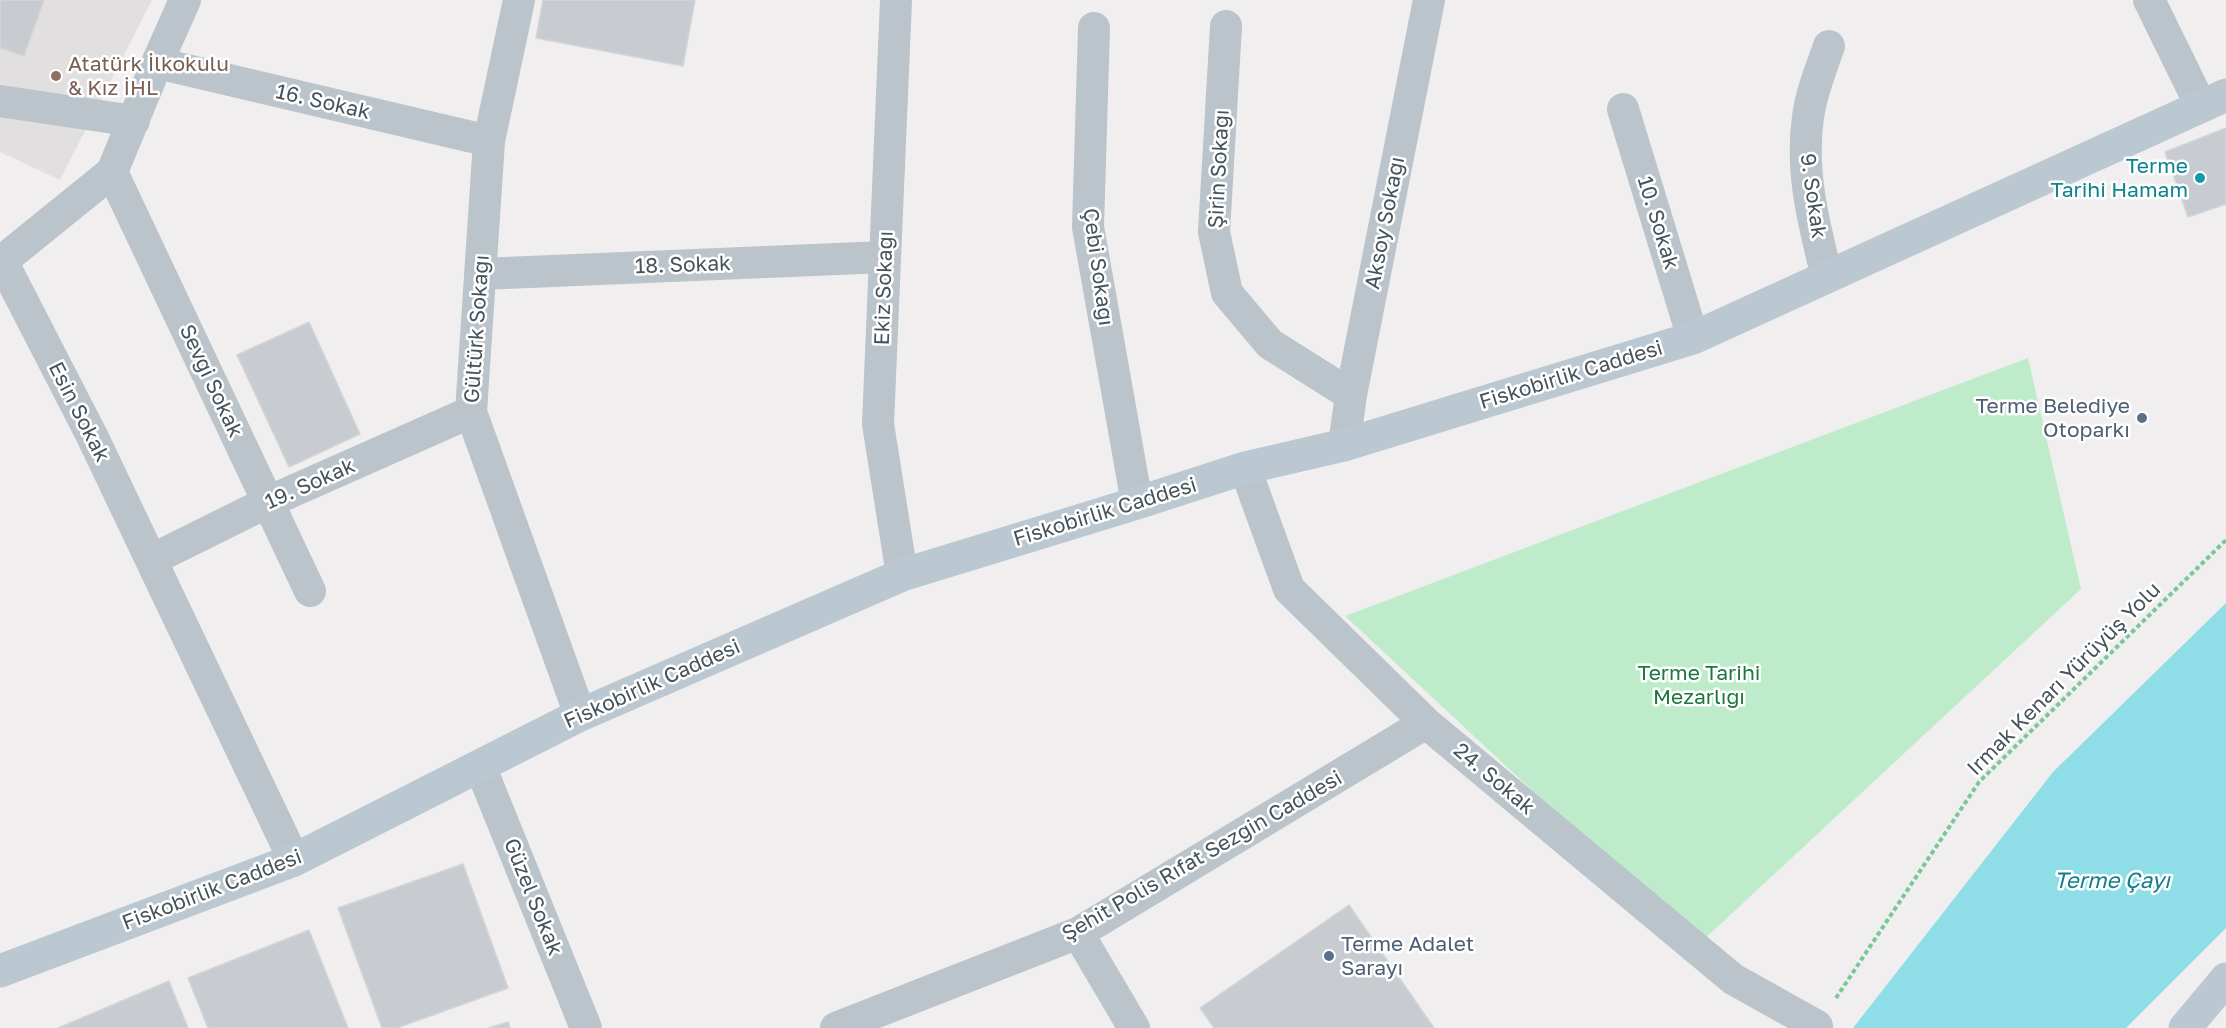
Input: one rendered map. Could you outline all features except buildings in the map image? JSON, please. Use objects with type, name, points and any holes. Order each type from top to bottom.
[{"type":"main road","name":"Fiskobirlik Caddesi","points":[[0,971],[294,860],[580,715],[902,575],[1245,468],[1344,446],[1693,338],[2214,101]]},
{"type":"main road","points":[[2185,1028],[2226,979]]},
{"type":"street","name":"Esin Sokak","points":[[185,0],[112,172],[1,262],[92,436],[294,860]]},
{"type":"street","name":"Gültürk Sokağı","points":[[519,0],[489,141],[471,412],[580,715]]},
{"type":"street","name":"Ekiz Sokağı","points":[[896,0],[878,424],[902,575]]},
{"type":"street","name":"Aksoy Sokağı","points":[[1344,446],[1351,395],[1430,0]]},
{"type":"street","points":[[2149,0],[2214,101]]},
{"type":"street","name":"Şirin Sokağı","points":[[1226,26],[1214,232],[1227,293],[1270,344],[1351,395]]},
{"type":"street","name":"Çebi Sokağı","points":[[1094,28],[1088,227],[1137,503]]},
{"type":"street","name":"9. Sokak","points":[[1827,277],[1810,207],[1806,176],[1806,145],[1808,116],[1829,46]]},
{"type":"street","name":"16. Sokak","points":[[157,63],[489,141]]},
{"type":"street","points":[[0,101],[134,121]]},
{"type":"street","name":"10. Sokak","points":[[1623,109],[1693,338]]},
{"type":"street","name":"Sevgi Sokak","points":[[112,172],[310,591]]},
{"type":"street","name":"18. Sokak","points":[[481,273],[885,257]]},
{"type":"street","name":"19. Sokak","points":[[151,560],[268,502],[471,412]]},
{"type":"street","name":"24. Sokak","points":[[1245,468],[1289,589],[1426,723],[1733,980],[1817,1026]]},
{"type":"street","name":"Şehit Polis Rıfat Sezgin Caddesi","points":[[837,1028],[1078,933],[1426,723]]},
{"type":"street","name":"Güzel Sokak","points":[[480,766],[586,1028]]},
{"type":"street","points":[[1078,933],[1134,1028]]},
{"type":"path","name":"Irmak Kenarı Yürüyüş Yolu","points":[[1817,1026],[1979,782],[2226,540]]},
{"type":"shaded area","name":"Atatürk İlkokulu & Kız İHL","points":[[0,0],[152,0],[60,180],[0,152]]},
{"type":"green space","name":"Terme Tarihi Mezarlığı","points":[[2028,358],[2081,589],[1698,945],[1345,616]]},
{"type":"water","name":"Terme Çayı","points":[[2226,603],[2226,928],[2126,1028],[1853,1028],[2053,772]]},
{"type":"place","name":"Atatürk İlkokulu & Kız İHL","points":[[56,76]]},
{"type":"place","name":"Terme Tarihi Hamam","points":[[2200,178]]},
{"type":"place","name":"Terme Belediye Otoparkı","points":[[2142,418]]},
{"type":"place","name":"Terme Adalet Sarayı","points":[[1329,956]]}]
